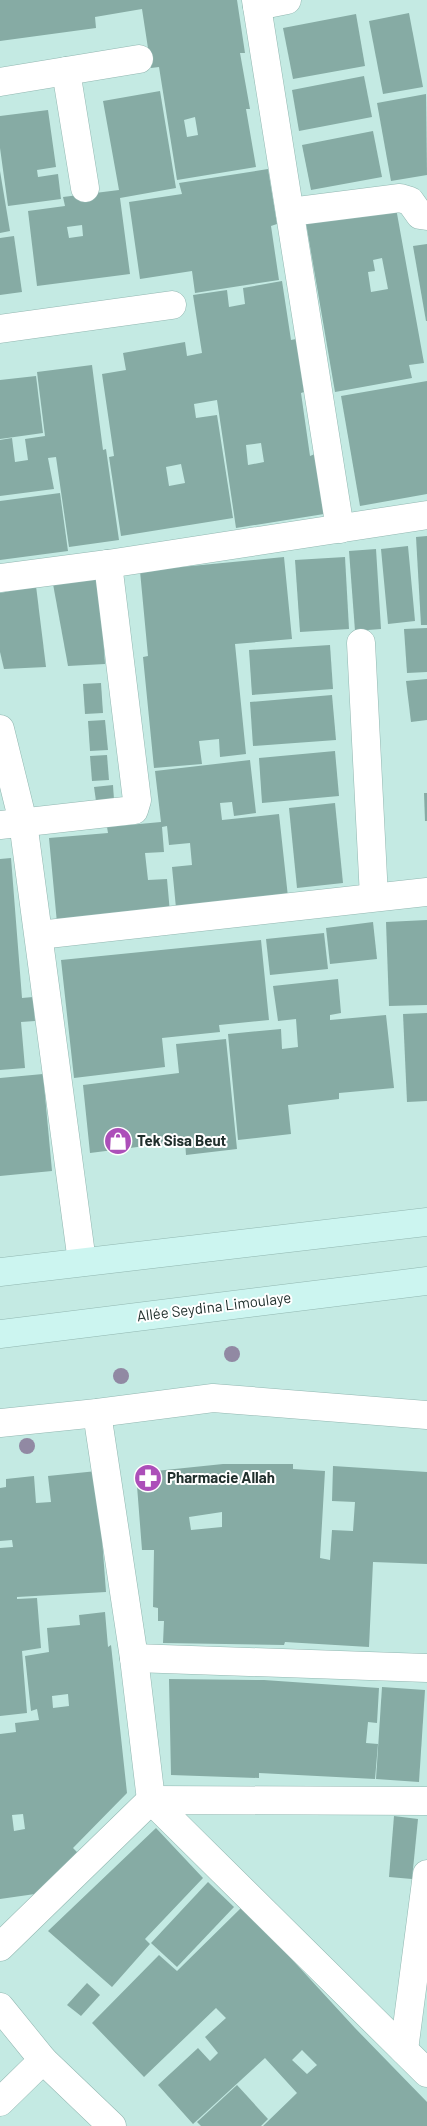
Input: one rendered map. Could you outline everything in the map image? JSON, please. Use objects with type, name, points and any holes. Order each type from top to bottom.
[{"type":"main road","points":[[0,1272],[427,1222]]},
{"type":"main road","name":"Allée Seydina Limoulaye","points":[[0,1334],[427,1281]]},
{"type":"street","points":[[287,0],[257,3],[340,529]]},
{"type":"street","points":[[0,82],[140,59]]},
{"type":"street","points":[[66,71],[85,188]]},
{"type":"street","points":[[290,212],[400,198],[410,201],[420,215],[427,216]]},
{"type":"street","points":[[0,329],[172,305]]},
{"type":"street","points":[[0,578],[108,564],[427,516]]},
{"type":"street","points":[[12,824],[134,810],[138,800],[108,564]]},
{"type":"street","points":[[361,644],[374,897]]},
{"type":"street","points":[[0,728],[12,824],[38,934],[82,1262]]},
{"type":"street","points":[[38,934],[427,892]]},
{"type":"street","points":[[0,1423],[97,1414],[213,1398],[427,1416]]},
{"type":"street","points":[[97,1414],[134,1658],[151,1800],[427,2073]]},
{"type":"street","points":[[134,1658],[427,1668]]},
{"type":"street","points":[[0,1947],[151,1800],[427,1801]]},
{"type":"street","points":[[404,2050],[427,1874]]},
{"type":"street","points":[[0,2007],[43,2060],[112,2126]]},
{"type":"street","points":[[0,2102],[43,2060]]},
{"type":"building","points":[[0,0],[237,0],[245,53],[240,53],[250,109],[246,109],[256,167],[177,180],[159,67],[151,68],[142,9],[95,17],[96,28],[0,41]],"holes":[[[195,117],[198,135],[187,137],[184,120]]]},
{"type":"building","points":[[409,13],[423,87],[383,94],[369,21]]},
{"type":"building","points":[[356,14],[365,66],[293,79],[283,28]]},
{"type":"building","points":[[364,76],[372,117],[299,131],[292,90]]},
{"type":"building","points":[[160,91],[176,188],[120,198],[130,274],[37,286],[28,211],[65,206],[63,197],[119,190],[103,101]],"holes":[[[82,225],[83,236],[69,238],[67,227]]]},
{"type":"building","points":[[426,94],[427,175],[391,181],[377,103]]},
{"type":"building","points":[[48,110],[56,167],[37,170],[38,177],[58,174],[61,199],[8,206],[0,148],[0,116]]},
{"type":"building","points":[[373,131],[382,177],[311,190],[302,145]]},
{"type":"building","points":[[268,169],[277,224],[271,226],[279,280],[195,293],[192,271],[140,279],[129,202],[182,194],[179,183]]},
{"type":"building","points":[[0,171],[10,231],[0,233]]},
{"type":"building","points":[[396,208],[424,363],[409,365],[412,378],[335,392],[306,223]],"holes":[[[382,258],[388,289],[371,292],[368,272],[375,271],[373,260]]]},
{"type":"building","points":[[14,236],[22,292],[0,295],[0,238]]},
{"type":"building","points":[[427,244],[427,321],[426,321],[413,246]]},
{"type":"building","points":[[282,281],[291,340],[296,339],[304,392],[301,393],[310,456],[315,454],[324,514],[236,528],[217,400],[194,404],[196,418],[217,415],[233,518],[121,536],[109,457],[114,456],[102,374],[126,370],[123,353],[185,342],[187,356],[202,353],[193,295],[227,290],[229,307],[245,304],[243,288]],"holes":[[[261,443],[264,462],[248,465],[246,445]],[[181,464],[185,483],[169,486],[166,467]]]},
{"type":"building","points":[[92,365],[103,450],[106,449],[119,540],[69,547],[56,457],[48,458],[54,489],[0,496],[0,440],[12,438],[15,462],[28,460],[25,439],[45,436],[37,372]]},
{"type":"building","points":[[36,376],[43,433],[0,439],[0,380]]},
{"type":"building","points":[[427,381],[427,494],[360,506],[341,396]]},
{"type":"building","points":[[60,493],[68,551],[0,560],[0,501]]},
{"type":"building","points":[[427,536],[427,625],[421,625],[416,537]]},
{"type":"building","points":[[408,546],[415,621],[388,624],[381,549]]},
{"type":"building","points":[[376,549],[381,629],[355,631],[349,551]]},
{"type":"building","points":[[284,557],[292,639],[235,644],[246,754],[220,757],[219,739],[199,741],[202,764],[154,768],[143,657],[148,656],[140,571]]},
{"type":"building","points":[[345,557],[349,629],[300,632],[295,560]]},
{"type":"building","points":[[99,578],[105,664],[68,666],[53,584]]},
{"type":"building","points":[[36,586],[46,667],[4,669],[0,652],[0,593]]},
{"type":"building","points":[[427,628],[427,672],[407,673],[404,629]]},
{"type":"building","points":[[330,645],[333,689],[252,695],[249,650]]},
{"type":"building","points":[[427,679],[427,720],[411,722],[406,681]]},
{"type":"building","points":[[101,683],[103,713],[85,714],[83,684]]},
{"type":"building","points":[[332,695],[336,740],[253,746],[250,702]]},
{"type":"building","points":[[105,720],[108,750],[90,751],[88,721]]},
{"type":"building","points":[[335,751],[339,796],[262,803],[259,758]]},
{"type":"building","points":[[107,755],[109,780],[92,781],[90,756]]},
{"type":"building","points":[[250,760],[256,813],[234,816],[232,802],[220,803],[222,820],[279,814],[288,897],[176,908],[172,867],[192,865],[190,843],[169,845],[167,826],[162,827],[164,852],[145,853],[148,880],[167,879],[170,913],[57,923],[49,838],[108,833],[107,827],[161,822],[155,771]]},
{"type":"building","points":[[113,785],[114,800],[96,801],[94,787]]},
{"type":"building","points":[[424,793],[427,793],[427,821],[425,821]]},
{"type":"building","points":[[335,803],[343,883],[297,888],[289,808]]},
{"type":"building","points":[[11,858],[22,998],[33,997],[35,1021],[21,1022],[25,1068],[0,1070],[0,859]]},
{"type":"building","points":[[427,920],[427,1005],[389,1006],[386,922]]},
{"type":"building","points":[[373,922],[377,959],[330,964],[326,928]]},
{"type":"building","points":[[324,933],[328,969],[270,975],[266,939]]},
{"type":"building","points":[[261,940],[269,1020],[219,1025],[220,1032],[162,1038],[165,1067],[74,1078],[61,960]]},
{"type":"building","points":[[338,979],[341,1013],[330,1015],[330,1020],[386,1015],[394,1088],[339,1093],[339,1099],[288,1105],[291,1134],[238,1140],[228,1034],[281,1029],[282,1049],[298,1047],[296,1019],[278,1021],[273,986]]},
{"type":"building","points":[[427,1013],[427,1101],[407,1102],[403,1014]]},
{"type":"building","points":[[226,1039],[237,1149],[186,1155],[185,1141],[90,1153],[83,1085],[179,1073],[176,1044]]},
{"type":"building","points":[[43,1074],[52,1171],[0,1176],[0,1078]]},
{"type":"building","points":[[223,1464],[293,1464],[293,1469],[325,1471],[320,1558],[330,1560],[332,1530],[353,1531],[355,1502],[332,1501],[333,1466],[427,1472],[427,1564],[373,1562],[369,1647],[285,1642],[284,1645],[163,1643],[164,1621],[158,1621],[158,1608],[153,1607],[154,1550],[142,1550],[136,1473]],"holes":[[[222,1512],[222,1527],[191,1530],[189,1517]]]},
{"type":"building","points":[[97,1471],[106,1592],[17,1597],[17,1599],[37,1598],[41,1648],[22,1651],[27,1713],[0,1716],[0,1548],[13,1547],[12,1540],[0,1541],[0,1488],[6,1487],[6,1479],[34,1476],[36,1503],[51,1502],[48,1476]]},
{"type":"building","points":[[105,1612],[108,1647],[111,1645],[127,1793],[73,1848],[80,1855],[42,1893],[0,1899],[0,1734],[16,1732],[15,1723],[39,1720],[37,1709],[31,1711],[25,1656],[49,1652],[47,1628],[80,1625],[79,1615]],"holes":[[[68,1694],[69,1706],[53,1708],[52,1696]],[[23,1814],[25,1829],[14,1831],[12,1815]]]},
{"type":"building","points":[[169,1679],[264,1680],[379,1688],[377,1723],[368,1722],[366,1743],[378,1744],[375,1779],[259,1773],[259,1778],[171,1775]]},
{"type":"building","points":[[382,1687],[425,1690],[419,1782],[376,1779]]},
{"type":"building","points":[[394,1816],[418,1819],[412,1879],[389,1877]]},
{"type":"building","points":[[156,1828],[203,1878],[145,1939],[150,1944],[112,1987],[48,1931]]},
{"type":"building","points":[[208,1882],[234,1907],[177,1967],[151,1943]]},
{"type":"building","points":[[243,1906],[355,2028],[427,2102],[427,2126],[263,2126],[297,2093],[265,2058],[193,2124],[158,2085],[198,2048],[210,2061],[218,2053],[205,2037],[226,2018],[216,2008],[144,2077],[92,2023],[159,1955],[177,1971]],"holes":[[[302,2050],[317,2065],[307,2074],[292,2060]]]},
{"type":"building","points":[[87,1983],[100,1995],[81,2016],[67,2005]]},
{"type":"building","points":[[237,2085],[268,2119],[261,2126],[201,2126],[197,2122]]},
{"type":"place","name":"Tek Sisa Beut","points":[[118,1141]]},
{"type":"place","name":"Pharmacie Allah","points":[[148,1478]]}]
